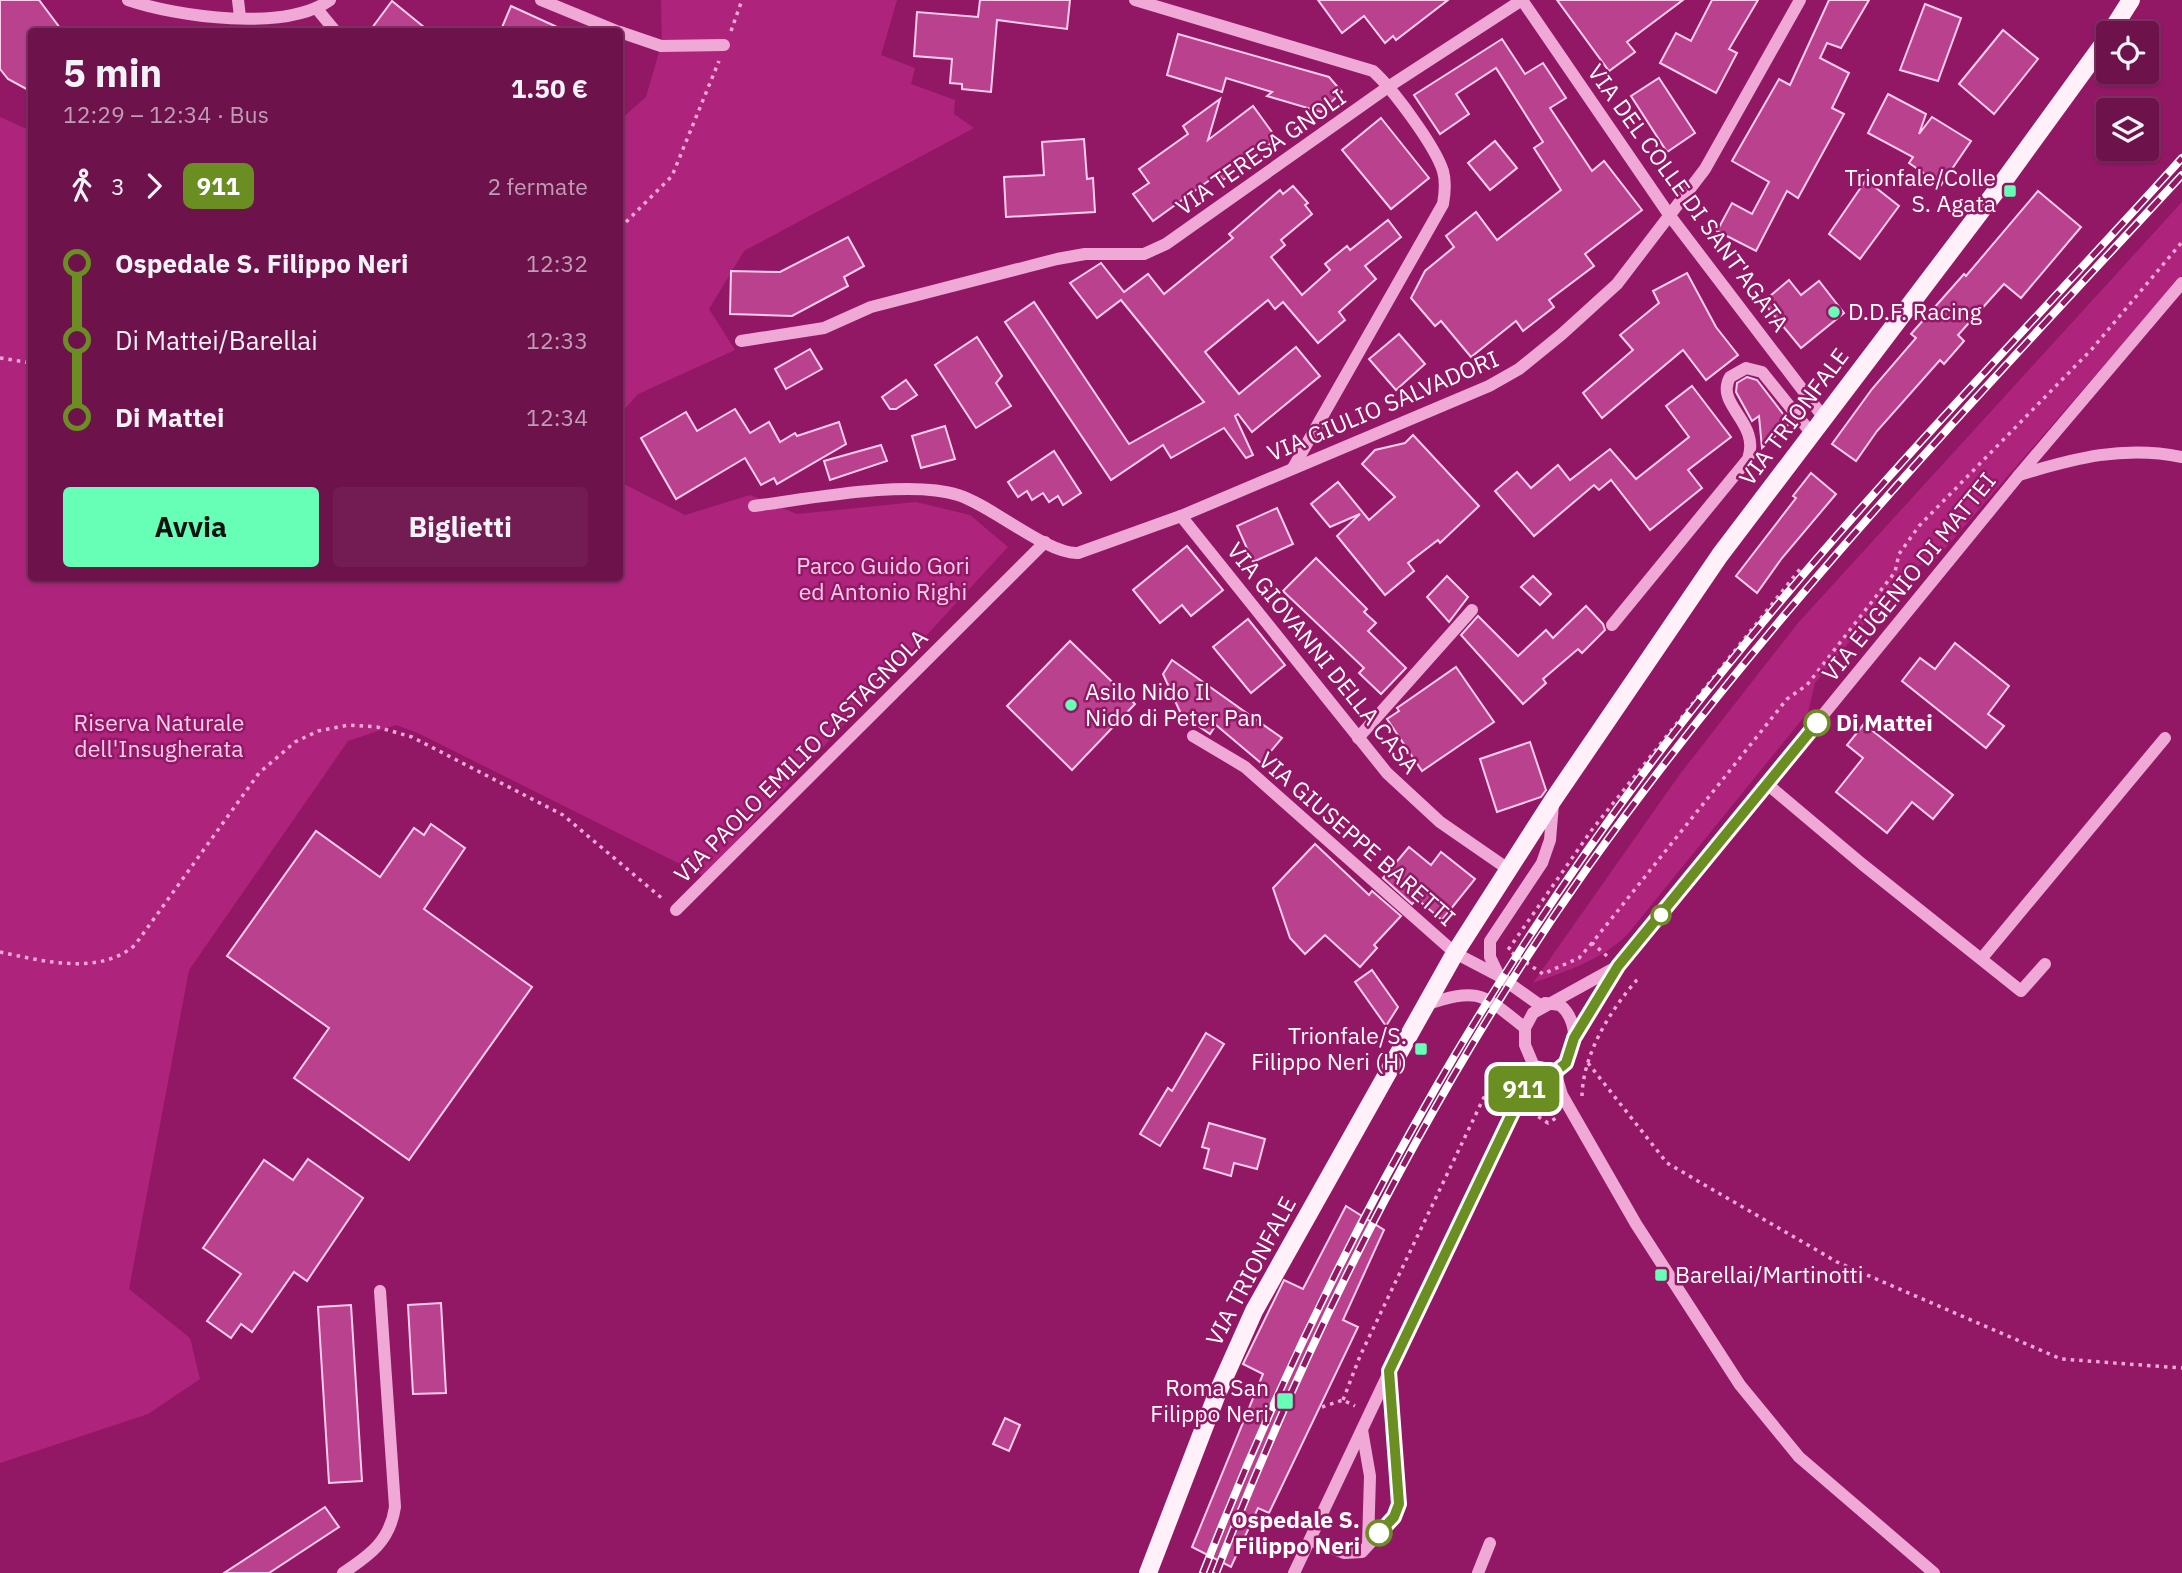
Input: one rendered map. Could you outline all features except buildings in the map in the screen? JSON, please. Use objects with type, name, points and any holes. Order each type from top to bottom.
[{"type":"main road","name":"VIA TRIONFALE","points":[[2118,21],[2131,0]]},
{"type":"main road","name":"VIA TRIONFALE","points":[[1148,1573],[1212,1405],[1254,1311],[1455,953],[1553,800],[1720,555],[2003,182],[2096,53]]},
{"type":"street","points":[[128,0],[181,14],[252,19],[294,16],[317,9],[330,0]]},
{"type":"street","points":[[238,0],[240,17]]},
{"type":"street","points":[[541,0],[609,28]]},
{"type":"street","points":[[1135,0],[1366,68],[1388,87],[1442,167],[1444,196],[1293,468]]},
{"type":"street","points":[[1163,9],[1175,0]]},
{"type":"street","name":"VIA TERESA GNOLI","points":[[741,341],[824,328],[871,307],[1085,254],[1144,254],[1166,244],[1388,87],[1522,0]]},
{"type":"street","name":"VIA DEL COLLE DI SANT'AGATA","points":[[1522,0],[1670,216],[1824,418]]},
{"type":"street","name":"VIA GIULIO SALVADORI","points":[[1181,516],[1482,389],[1519,369],[1611,290],[1670,216],[1710,161],[1800,0]]},
{"type":"street","points":[[317,9],[333,28]]},
{"type":"street","points":[[623,33],[661,46],[724,45]]},
{"type":"street","name":"VIA EUGENIO DI MATTEI","points":[[1573,1042],[1618,966],[2019,475],[2182,283]]},
{"type":"street","points":[[1612,625],[1748,459],[1751,437],[1727,397],[1726,387],[1730,377],[1746,368],[1762,372],[1812,434]]},
{"type":"street","points":[[2019,475],[2095,454],[2141,450],[2182,457]]},
{"type":"street","points":[[754,506],[900,491],[942,492],[971,500],[1045,542],[1072,553],[1086,551],[1181,516]]},
{"type":"street","name":"VIA GIOVANNI DELLA CASA","points":[[1181,516],[1358,738],[1413,800],[1508,869]]},
{"type":"street","name":"VIA PAOLO EMILIO CASTAGNOLA","points":[[676,910],[1045,542]]},
{"type":"street","points":[[1358,738],[1472,610]]},
{"type":"street","name":"VIA GIUSEPPE BARETTI","points":[[1194,736],[1245,767],[1455,953]]},
{"type":"street","points":[[1982,958],[2165,738]]},
{"type":"street","points":[[1768,784],[1861,864],[2021,991],[2045,964]]},
{"type":"street","name":"VIA TRIONFALE","points":[[1499,976],[1490,957],[1490,941],[1542,863],[1550,840],[1553,800]]},
{"type":"street","points":[[1455,953],[1499,976],[1543,1004],[1560,1004],[1566,1010],[1573,1024],[1573,1042],[1566,1063],[1555,1072],[1538,1069],[1526,1051],[1525,1028],[1532,1013],[1543,1004]]},
{"type":"street","name":"VIA EUGENIO DI MATTEI","points":[[1543,1004],[1618,966]]},
{"type":"street","points":[[1425,1005],[1470,993],[1484,998],[1525,1028]]},
{"type":"street","points":[[1294,1573],[1516,1104],[1538,1069]]},
{"type":"street","points":[[1555,1072],[1562,1095],[1629,1213],[1740,1385],[1799,1457],[1934,1573]]},
{"type":"street","points":[[343,1573],[368,1557],[383,1542],[391,1526],[395,1507],[380,1291]]},
{"type":"street","points":[[1310,1540],[1344,1553],[1362,1552],[1394,1517],[1399,1504],[1389,1371]]},
{"type":"street","points":[[1362,1429],[1370,1476],[1368,1544]]},
{"type":"street","points":[[1478,1573],[1490,1544]]},
{"type":"path","points":[[623,225],[672,176],[742,0]]},
{"type":"path","points":[[1800,569],[1591,831],[1508,950],[1543,974],[1579,958],[1787,699],[1807,685],[1895,572],[1899,554],[1919,526],[2092,349],[2182,242]]},
{"type":"path","points":[[0,358],[28,362]]},
{"type":"path","points":[[0,952],[86,964],[111,960],[125,954],[135,945],[259,773],[295,742],[318,731],[349,725],[377,727],[412,737],[563,815],[676,910]]},
{"type":"path","points":[[1592,943],[1607,956]]},
{"type":"path","points":[[1579,1103],[1583,1077],[1608,1018],[1636,981],[1629,975]]},
{"type":"path","points":[[1573,1042],[1667,1163],[1837,1262],[2061,1359],[2182,1368]]},
{"type":"path","points":[[1343,1400],[1360,1356],[1487,1091],[1505,1099]]},
{"type":"path","points":[[1526,1110],[1548,1123],[1556,1118]]},
{"type":"path","points":[[1322,1407],[1343,1400],[1369,1413]]},
{"type":"green space","points":[[661,0],[897,0],[881,55],[915,68],[911,84],[955,100],[954,114],[974,128],[744,251],[709,309],[735,350],[638,394],[623,411],[623,117],[646,97],[662,42]]},
{"type":"green space","name":"Riserva Naturale dell'Insugherata","points":[[0,117],[28,130],[28,581],[623,581],[623,484],[685,515],[750,495],[797,514],[916,502],[970,515],[1008,547],[704,876],[418,733],[396,725],[348,741],[189,970],[129,1289],[190,1338],[200,1379],[148,1414],[0,1463]]},
{"type":"green space","points":[[2182,202],[2182,275],[1936,559],[1911,569],[1815,683],[1808,712],[1627,935],[1606,952],[1533,983],[1680,774],[1798,623]]},
{"type":"railway","points":[[1203,1573],[1255,1446],[1311,1323],[1372,1203],[1436,1086],[1506,972],[1580,860],[1660,751],[1797,581],[1905,459],[2182,158]]},
{"type":"railway","points":[[1216,1573],[1293,1388],[1381,1208],[1428,1120],[1479,1034],[1588,867],[1656,775],[1799,597],[1950,426],[2182,175]]},
{"type":"bus line","name":"911","points":[[1379,1533],[1394,1517],[1400,1493],[1389,1371],[1525,1087],[1538,1069],[1542,1072],[1555,1072],[1563,1067],[1570,1056],[1574,1038],[1618,966],[1817,723]]},
{"type":"place","name":"Trionfale/Colle S. Agata","points":[[2010,191]]},
{"type":"place","name":"D.D.F. Racing","points":[[1834,312]]},
{"type":"place","name":"Asilo Nido Il Nido di Peter Pan","points":[[1071,705]]},
{"type":"place","name":"Di Mattei","points":[[1817,723]]},
{"type":"place","name":"Trionfale/S. Filippo Neri (H)","points":[[1421,1049]]},
{"type":"place","name":"Barellai/Martinotti","points":[[1661,1275]]},
{"type":"place","name":"Roma San Filippo Neri","points":[[1285,1401]]},
{"type":"place","name":"Ospedale S. Filippo Neri","points":[[1379,1533]]},
{"type":"park label","name":"Parco Guido Gori ed Antonio Righi","points":[[883,579]]}]
